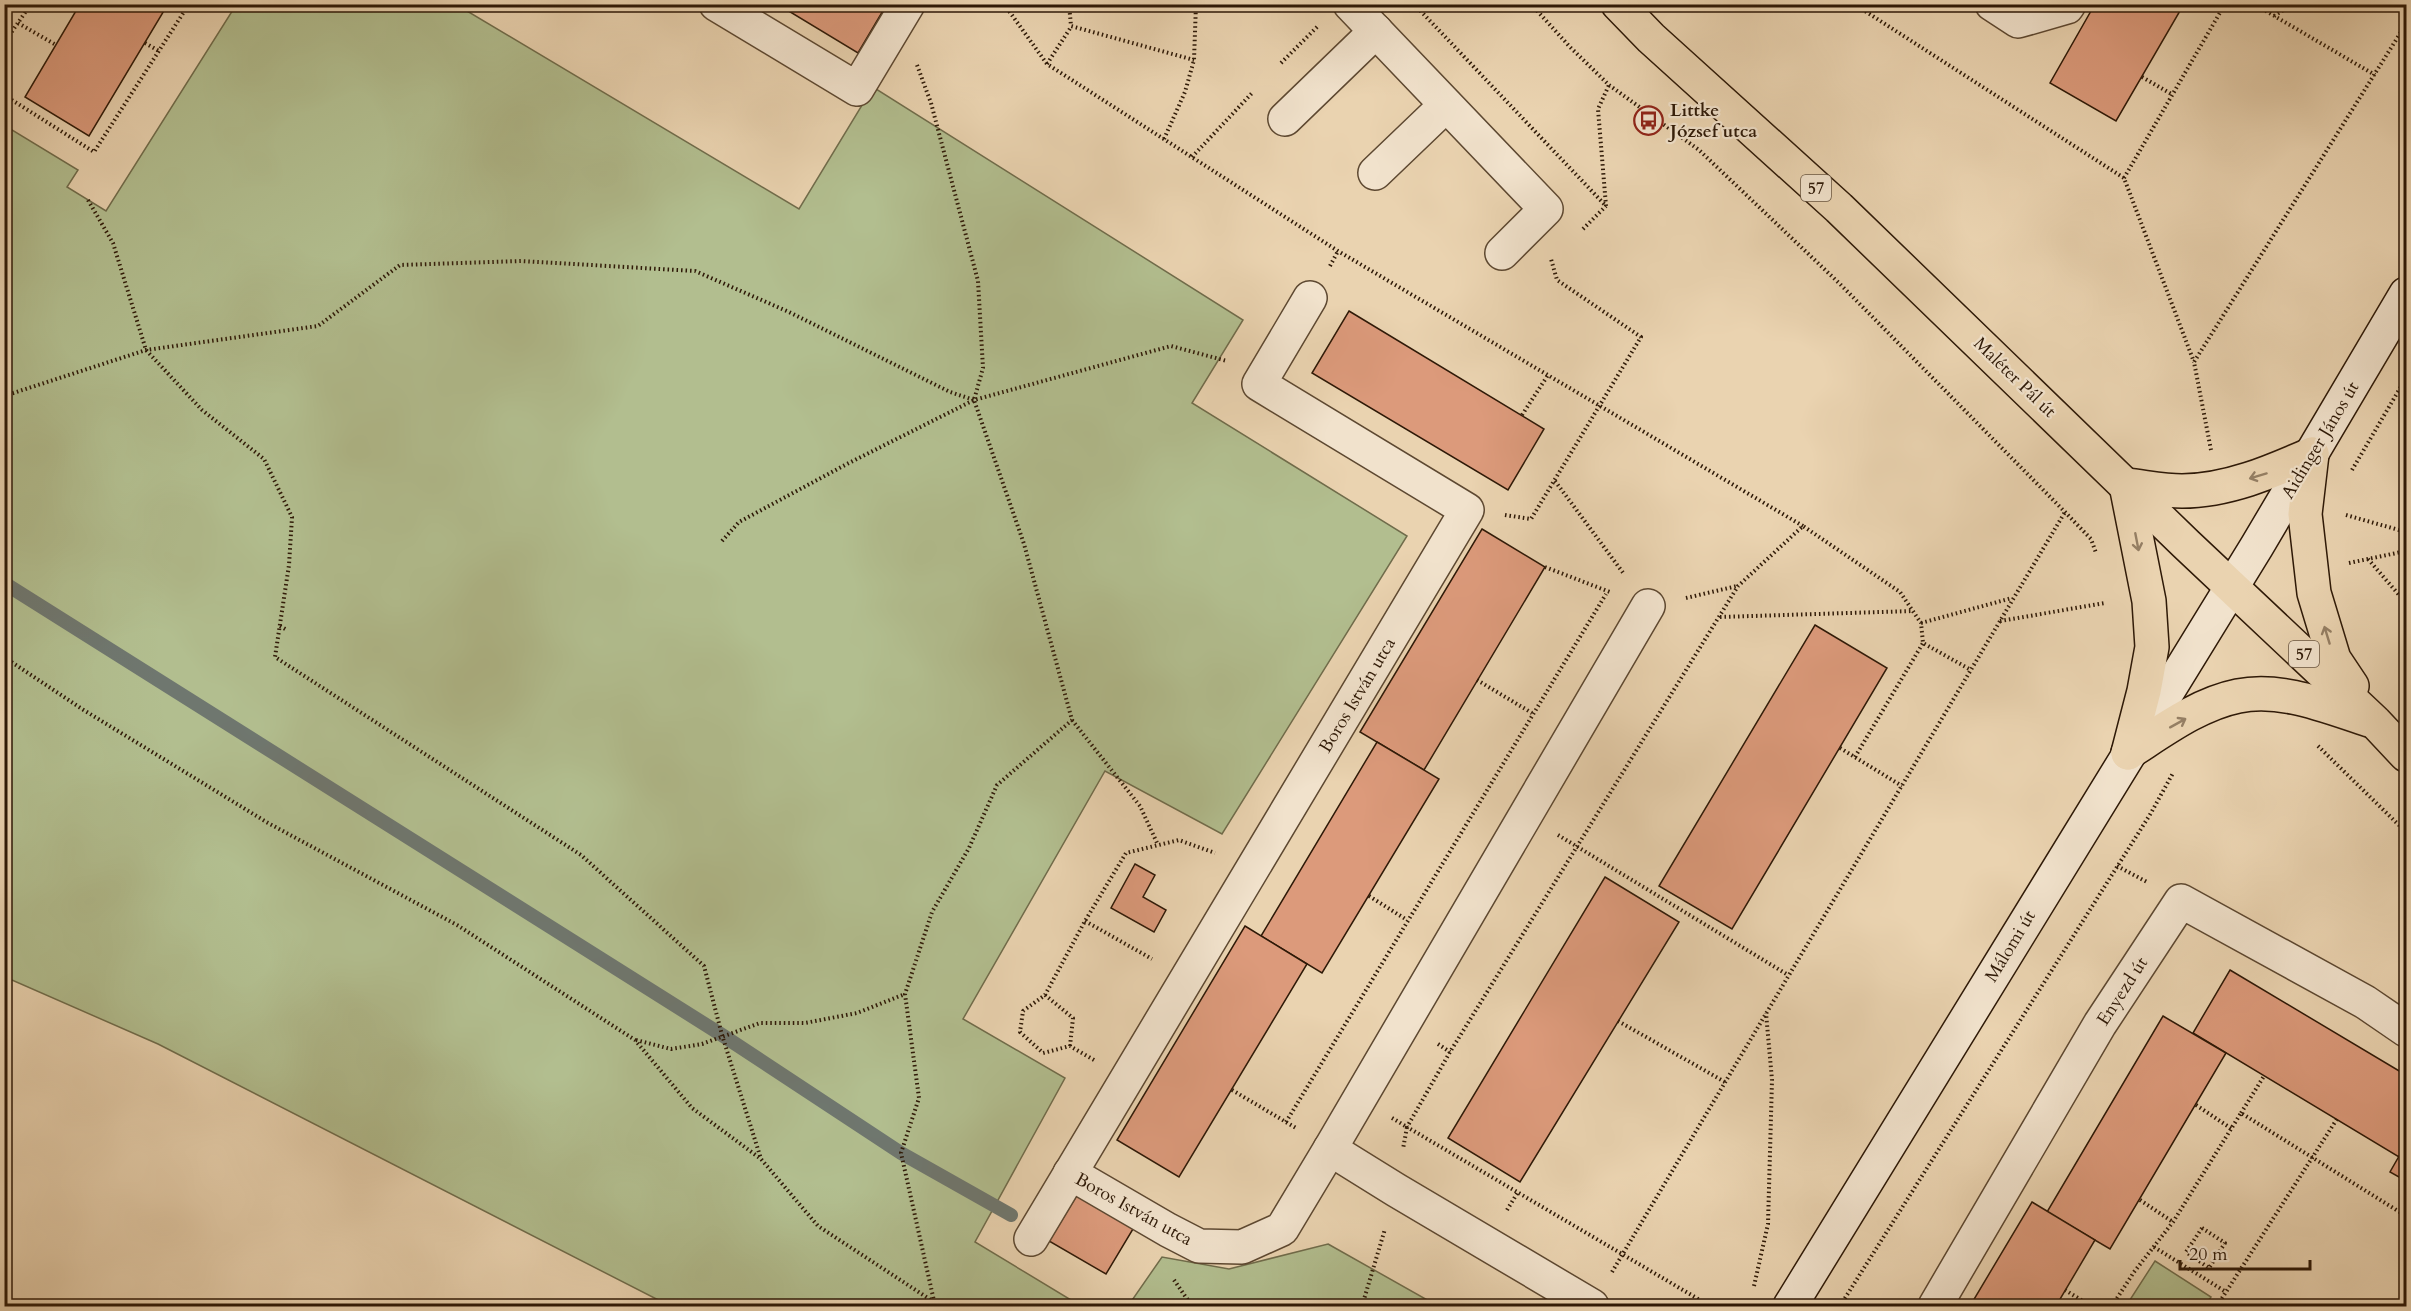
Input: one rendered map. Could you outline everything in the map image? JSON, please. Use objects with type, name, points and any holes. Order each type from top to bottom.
[{"type":"main road","name":"Maléter Pál út","points":[[1617,4],[1651,38],[1839,208],[2375,722],[2406,755]]},
{"type":"main road","points":[[2128,753],[2144,691],[2152,647],[2149,601],[2127,484],[2183,491],[2218,486],[2261,477],[2312,454]]},
{"type":"main road","points":[[2312,454],[2305,514],[2314,593],[2334,659],[2375,722]]},
{"type":"main road","points":[[2128,753],[2214,703],[2239,696],[2275,695],[2301,699],[2375,722]]},
{"type":"street","points":[[716,4],[857,90],[908,4]]},
{"type":"street","points":[[1992,4],[2018,21],[2067,7],[2069,4]]},
{"type":"street","points":[[1336,13],[1376,31],[1546,209],[1503,254]]},
{"type":"street","points":[[1285,119],[1376,31]]},
{"type":"street","points":[[1375,173],[1446,105]]},
{"type":"street","name":"Aidinger János út","points":[[2231,586],[2406,294]]},
{"type":"street","points":[[1310,298],[1259,384],[1467,510]]},
{"type":"street","name":"Boros István utca","points":[[1031,1239],[1467,510]]},
{"type":"street","name":"Málomi út","points":[[1790,1306],[2231,586]]},
{"type":"street","name":"Boros István utca","points":[[1070,1173],[1199,1246],[1242,1247],[1282,1229],[1648,606]]},
{"type":"street","name":"Enyezd út","points":[[1935,1306],[2100,1024],[2181,901],[2365,1002],[2406,1030]]},
{"type":"street","points":[[1330,1149],[1592,1306]]},
{"type":"path","points":[[4,43],[31,4]]},
{"type":"path","points":[[4,95],[94,152],[189,4]]},
{"type":"path","points":[[1004,4],[1047,64],[1338,251],[1803,526],[1900,592],[1921,622],[1923,643],[1855,757]]},
{"type":"path","points":[[1047,64],[1071,26],[1069,4]]},
{"type":"path","points":[[1164,139],[1185,92],[1194,60],[1196,4]]},
{"type":"path","points":[[1414,4],[1606,206],[1598,109],[1609,85]]},
{"type":"path","points":[[1532,4],[1570,47],[1609,85],[1699,150],[1840,284],[2091,539],[2098,558]]},
{"type":"path","points":[[1854,4],[2124,178],[2194,362],[2218,486]]},
{"type":"path","points":[[2124,178],[2225,4]]},
{"type":"path","points":[[2254,4],[2374,75]]},
{"type":"path","points":[[2274,16],[2293,4]]},
{"type":"path","points":[[1274,70],[1336,13]]},
{"type":"path","points":[[18,23],[56,45]]},
{"type":"path","points":[[2194,362],[2406,24]]},
{"type":"path","points":[[1071,26],[1194,60]]},
{"type":"path","points":[[145,43],[159,51]]},
{"type":"path","points":[[915,61],[932,103],[978,281],[983,368],[974,399],[1024,544],[1072,720],[1140,806],[1158,845]]},
{"type":"path","points":[[2142,77],[2173,95]]},
{"type":"path","points":[[1192,157],[1258,87]]},
{"type":"path","points":[[88,200],[113,243],[146,350],[202,410],[264,459],[292,517],[289,565],[275,657],[581,855],[704,966],[722,1035],[761,1159]]},
{"type":"path","points":[[1467,510],[1531,519],[1641,337],[1557,280],[1551,259]]},
{"type":"path","points":[[4,396],[146,350],[318,326],[400,265],[521,261],[695,271],[789,312],[950,392],[974,399]]},
{"type":"path","points":[[722,541],[739,522],[974,399],[1171,346],[1234,363],[1259,384]]},
{"type":"path","points":[[1522,415],[1548,375]]},
{"type":"path","points":[[2346,480],[2406,378]]},
{"type":"path","points":[[1555,481],[1648,606]]},
{"type":"path","points":[[1592,1306],[2065,512]]},
{"type":"path","points":[[2339,514],[2406,532]]},
{"type":"path","points":[[1362,1306],[1396,1190],[1407,1127],[1450,1052],[1738,586],[1803,526]]},
{"type":"path","points":[[2344,564],[2406,551]]},
{"type":"path","points":[[2368,559],[2406,603]]},
{"type":"path","points":[[1286,1122],[1608,591]]},
{"type":"path","points":[[2105,594],[2105,603]]},
{"type":"path","points":[[1921,622],[2013,598]]},
{"type":"path","points":[[1999,621],[2105,603],[2149,601]]},
{"type":"path","points":[[1719,617],[1913,611]]},
{"type":"path","points":[[280,626],[287,630]]},
{"type":"path","points":[[1923,643],[1971,670]]},
{"type":"path","points":[[4,657],[81,709],[268,823],[457,926],[635,1040],[692,1108],[761,1159],[818,1226],[940,1306]]},
{"type":"path","points":[[1477,680],[1532,713]]},
{"type":"path","points":[[934,1301],[901,1153],[919,1098],[905,994],[932,912],[969,848],[997,785],[1072,720]]},
{"type":"path","points":[[2314,742],[2406,832]]},
{"type":"path","points":[[1840,748],[1902,786]]},
{"type":"path","points":[[1840,1306],[2145,822],[2178,764]]},
{"type":"path","points":[[1526,816],[1788,975]]},
{"type":"path","points":[[1126,1079],[1070,1046],[1043,1053],[1020,1032],[1023,1011],[1045,995],[1085,921],[1126,853],[1179,840],[1254,868]]},
{"type":"path","points":[[1369,896],[1407,920]]},
{"type":"path","points":[[1085,921],[1187,978]]},
{"type":"path","points":[[635,1040],[671,1049],[702,1044],[760,1023],[806,1023],[857,1013],[905,994]]},
{"type":"path","points":[[1045,995],[1073,1018],[1070,1046]]},
{"type":"path","points":[[1752,1296],[1768,1224],[1772,1080],[1766,1012]]},
{"type":"path","points":[[1618,1021],[1725,1082]]},
{"type":"path","points":[[2112,1306],[2174,1222],[2264,1076]]},
{"type":"path","points":[[1232,1090],[1330,1149]]},
{"type":"path","points":[[1359,1099],[1710,1306]]},
{"type":"path","points":[[2196,1105],[2232,1129]]},
{"type":"path","points":[[2241,1113],[2406,1216]]},
{"type":"path","points":[[2217,1306],[2337,1119]]},
{"type":"path","points":[[2140,1200],[2174,1222]]},
{"type":"path","points":[[2202,1228],[2225,1243],[2209,1268],[2186,1252],[2202,1228]]},
{"type":"path","points":[[2154,1247],[2226,1292]]},
{"type":"path","points":[[2065,1290],[2091,1306]]},
{"type":"green space","points":[[236,5],[457,5],[799,209],[873,87],[1243,320],[1192,403],[1407,536],[1222,834],[1105,771],[963,1019],[1065,1078],[975,1242],[1081,1306],[670,1306],[158,1044],[5,977],[4,125],[78,170],[67,187],[106,211]]},
{"type":"green space","points":[[1328,1244],[1438,1306],[1128,1306],[1162,1257],[1229,1269]]},
{"type":"green space","points":[[2155,1261],[2211,1297],[2205,1306],[2126,1306]]},
{"type":"building","points":[[80,4],[168,4],[89,136],[25,97]]},
{"type":"building","points":[[777,4],[887,4],[858,53]]},
{"type":"building","points":[[2095,4],[2184,4],[2116,121],[2050,83]]},
{"type":"building","points":[[1349,311],[1544,429],[1508,490],[1312,373]]},
{"type":"building","points":[[1482,529],[1545,567],[1424,770],[1360,732]]},
{"type":"building","points":[[1815,625],[1887,668],[1732,929],[1659,886]]},
{"type":"building","points":[[1377,742],[1439,779],[1322,973],[1261,936]]},
{"type":"building","points":[[1135,864],[1155,875],[1143,897],[1166,910],[1154,932],[1111,908]]},
{"type":"building","points":[[1605,877],[1679,922],[1520,1182],[1448,1138]]},
{"type":"building","points":[[1245,926],[1307,964],[1179,1177],[1117,1140]]},
{"type":"building","points":[[2230,970],[2406,1075],[2406,1144],[2399,1157],[2193,1033]]},
{"type":"building","points":[[2163,1016],[2226,1053],[2110,1249],[2047,1212]]},
{"type":"building","points":[[2406,1144],[2406,1181],[2390,1172]]},
{"type":"building","points":[[1080,1190],[1136,1224],[1106,1274],[1049,1241]]},
{"type":"building","points":[[2032,1202],[2095,1240],[2056,1306],[1970,1306]]},
{"type":"waterway","points":[[4,583],[722,1035],[901,1153],[1011,1215]]},
{"type":"place","name":"Littke József utca","points":[[1649,120]]}]
